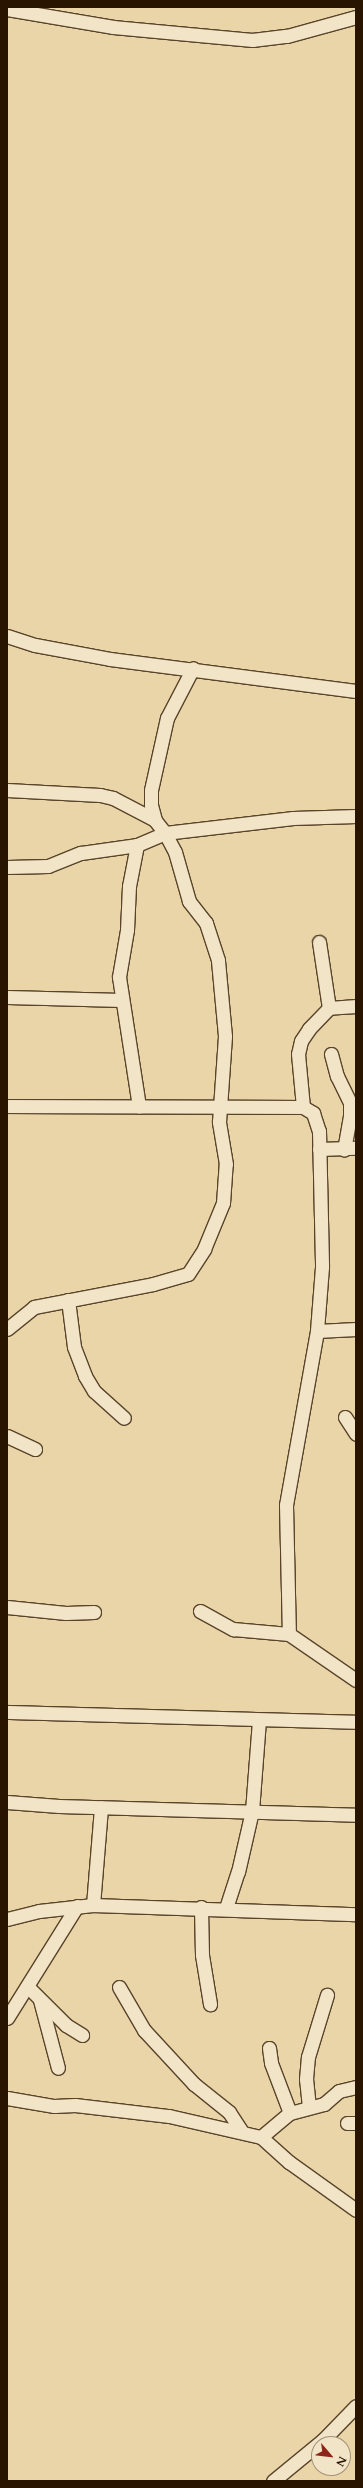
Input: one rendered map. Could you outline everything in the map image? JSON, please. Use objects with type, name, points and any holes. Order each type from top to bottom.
[{"type":"street","points":[[7,9],[113,27],[252,40],[287,36],[356,17]]},
{"type":"street","points":[[7,636],[35,645],[110,658],[356,691]]},
{"type":"street","points":[[155,820],[151,790],[167,718],[193,668]]},
{"type":"street","points":[[7,790],[100,795],[113,798],[155,820],[166,832],[181,868],[189,901],[206,923],[218,960],[225,1036],[220,1106],[226,1185],[217,1219],[192,1270],[152,1284],[34,1307],[7,1329]]},
{"type":"street","points":[[7,867],[48,866],[81,853],[137,845],[166,832],[293,818],[356,816]]},
{"type":"street","points":[[137,845],[129,886],[127,930],[119,977],[139,1106]]},
{"type":"street","points":[[319,942],[329,1008]]},
{"type":"street","points":[[7,997],[122,1000]]},
{"type":"street","points":[[303,1107],[298,1054],[301,1041],[309,1029],[329,1008],[356,1006]]},
{"type":"street","points":[[319,1149],[350,1148],[350,1103],[337,1076],[331,1054]]},
{"type":"street","points":[[7,1106],[303,1107],[313,1112],[316,1118],[319,1149],[322,1267],[317,1331],[286,1505],[289,1634]]},
{"type":"street","points":[[68,1300],[74,1347],[85,1376],[94,1391],[124,1418]]},
{"type":"street","points":[[317,1331],[356,1329]]},
{"type":"street","points":[[345,1417],[356,1434]]},
{"type":"street","points":[[7,1436],[35,1448]]},
{"type":"street","points":[[7,1606],[66,1613],[94,1612]]},
{"type":"street","points":[[200,1611],[233,1629],[289,1634],[356,1680]]},
{"type":"street","points":[[7,1712],[259,1721],[356,1722]]},
{"type":"street","points":[[226,1908],[238,1872],[252,1811],[259,1721]]},
{"type":"street","points":[[7,1802],[101,1807],[356,1815]]},
{"type":"street","points":[[93,1905],[101,1807]]},
{"type":"street","points":[[7,1919],[77,1906],[93,1905],[201,1907],[356,1914]]},
{"type":"street","points":[[7,2018],[28,1987],[77,1906]]},
{"type":"street","points":[[201,1907],[202,1955],[210,2004]]},
{"type":"street","points":[[28,1987],[66,2025],[82,2035]]},
{"type":"street","points":[[119,1987],[144,2030],[194,2084],[228,2112],[242,2132]]},
{"type":"street","points":[[309,2107],[306,2079],[308,2057],[328,1995]]},
{"type":"street","points":[[40,1999],[58,2068]]},
{"type":"street","points":[[269,2048],[271,2063],[290,2112]]},
{"type":"street","points":[[261,2137],[290,2112],[324,2104],[339,2091],[356,2087]]},
{"type":"street","points":[[7,2098],[54,2106],[75,2105],[169,2116],[261,2137],[304,2174],[356,2210]]},
{"type":"street","points":[[273,2481],[323,2440],[356,2406]]}]
